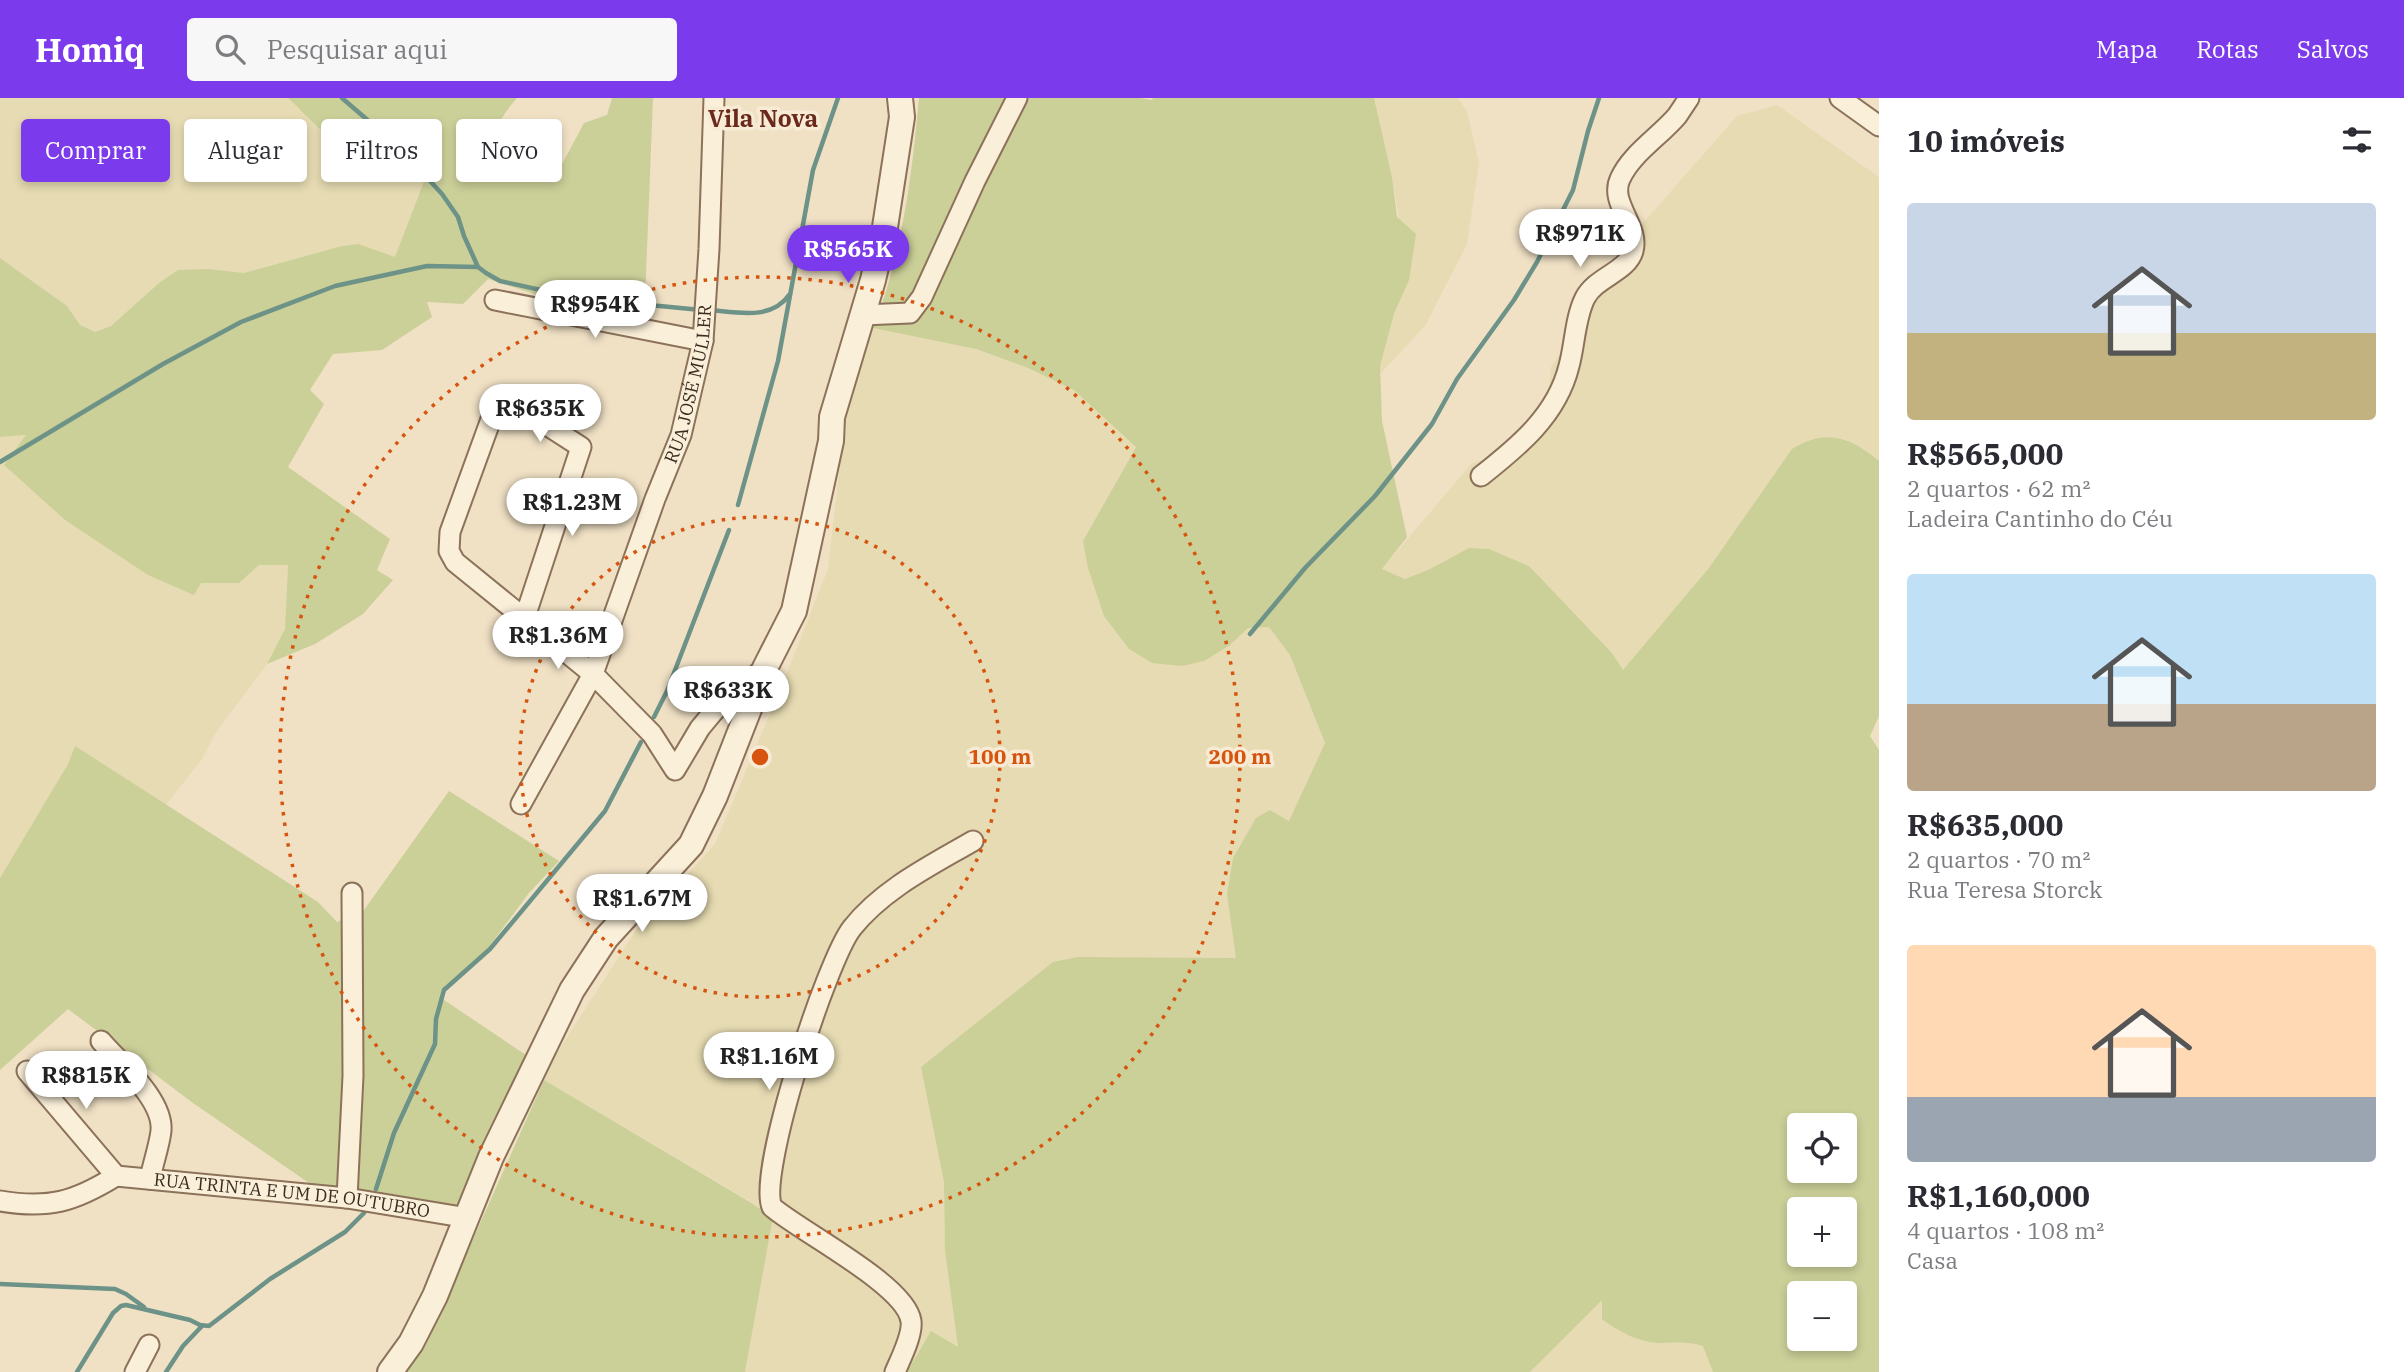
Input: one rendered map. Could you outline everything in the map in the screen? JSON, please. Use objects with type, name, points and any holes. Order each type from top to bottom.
[{"type":"street","name":"RUA JOSÉ MULLER","points":[[521,804],[593,674],[655,499],[681,435],[703,341],[715,98]]},
{"type":"street","points":[[390,1372],[411,1343],[435,1296],[491,1157],[572,990],[607,938],[691,845],[715,796],[765,668],[794,611],[831,441],[832,417],[885,227],[902,117],[900,98]]},
{"type":"street","points":[[862,314],[910,313],[922,297],[975,181],[1017,98]]},
{"type":"street","points":[[1481,476],[1516,448],[1558,400],[1569,367],[1583,300],[1592,286],[1625,264],[1634,250],[1632,232],[1616,191],[1620,178],[1635,158],[1677,116],[1689,98]]},
{"type":"street","points":[[1840,98],[1879,126]]},
{"type":"street","points":[[495,300],[703,341]]},
{"type":"street","points":[[525,617],[581,447],[514,404],[506,402],[494,411],[450,532],[449,551],[456,562],[593,674],[652,734],[675,770],[700,728],[720,704],[765,668]]},
{"type":"street","points":[[895,1372],[912,1322],[905,1307],[877,1279],[772,1207],[769,1187],[783,1114],[822,992],[840,948],[852,929],[875,905],[906,880],[973,841]]},
{"type":"street","points":[[347,1198],[353,1076],[352,893]]},
{"type":"street","points":[[101,1041],[144,1089],[160,1116],[161,1131],[150,1179]]},
{"type":"street","points":[[0,1201],[42,1206],[69,1201],[89,1193],[116,1176],[27,1071]]},
{"type":"street","name":"RUA TRINTA E UM DE OUTUBRO","points":[[116,1176],[347,1198],[468,1218]]},
{"type":"street","points":[[135,1372],[149,1345]]},
{"type":"shaded area","points":[[0,98],[288,98],[299,109],[321,120],[321,182],[424,182],[395,258],[357,244],[244,273],[209,269],[159,283],[111,326],[95,332],[80,325],[67,306],[0,258]]},
{"type":"shaded area","points":[[1374,98],[1458,98],[1467,111],[1479,163],[1467,244],[1425,326],[1380,374],[1394,314],[1409,280],[1392,177]]},
{"type":"shaded area","points":[[1777,105],[1879,177],[1879,461],[1863,448],[1709,568],[1623,671],[1612,653],[1529,566],[1489,549],[1469,548],[1405,579],[1382,569],[1472,463],[1494,457],[1530,421],[1549,388],[1551,367],[1595,305],[1635,232],[1737,116]]},
{"type":"shaded area","points":[[873,328],[976,349],[1028,368],[1074,390],[1136,446],[1083,541],[1230,645],[1248,628],[1269,627],[1290,654],[1325,743],[1289,821],[1271,810],[1256,818],[1233,858],[1227,894],[1237,958],[1078,957],[921,1067],[944,1182],[945,1251],[958,1348],[931,1332],[910,1367],[890,1366],[888,1372],[745,1372],[773,1217],[544,1080],[555,1056],[634,933],[715,844],[828,569],[847,401]]},
{"type":"shaded area","points":[[27,435],[4,465],[65,520],[148,575],[201,583],[239,583],[259,565],[288,564],[285,629],[267,664],[215,734],[202,759],[166,805],[75,747],[68,764],[0,878],[0,437]]},
{"type":"shaded area","points":[[1602,1299],[1637,1339],[1654,1343],[1694,1343],[1703,1346],[1713,1372],[1530,1372]]},
{"type":"green space","points":[[288,98],[517,98],[502,119],[456,119],[456,182],[562,182],[562,164],[584,123],[607,115],[612,98],[653,98],[645,300],[601,295],[591,312],[488,279],[463,304],[427,302],[432,317],[382,350],[333,354],[310,390],[324,404],[288,467],[390,539],[377,570],[393,580],[363,614],[315,644],[267,664],[285,629],[288,565],[259,565],[239,583],[201,583],[194,595],[148,575],[65,520],[4,465],[26,435],[0,437],[0,258],[67,306],[80,325],[95,332],[111,326],[159,283],[178,270],[209,269],[244,273],[358,244],[395,257],[424,182],[442,182],[442,119],[321,119],[320,129]]},
{"type":"green space","points":[[919,98],[1374,98],[1392,177],[1397,217],[1416,234],[1409,280],[1394,314],[1380,366],[1382,421],[1407,537],[1382,569],[1405,579],[1469,548],[1489,549],[1529,566],[1612,653],[1623,670],[1709,568],[1792,449],[1816,439],[1838,438],[1858,446],[1879,461],[1879,716],[1870,736],[1879,750],[1879,1372],[1713,1372],[1703,1346],[1643,1341],[1615,1328],[1602,1319],[1602,1300],[1530,1372],[888,1372],[890,1366],[910,1367],[931,1331],[958,1347],[945,1251],[944,1182],[921,1067],[1053,962],[1078,957],[1236,958],[1227,894],[1233,858],[1256,818],[1270,810],[1289,821],[1325,743],[1290,655],[1269,627],[1248,628],[1230,645],[1204,661],[1182,666],[1152,663],[1129,649],[1104,616],[1088,568],[1083,541],[1136,447],[1074,390],[1028,368],[976,349],[873,328],[891,273],[909,186]]},
{"type":"green space","points":[[75,746],[318,902],[337,922],[364,910],[449,791],[559,861],[529,893],[482,956],[450,982],[441,998],[529,1057],[454,1227],[338,1203],[193,1103],[68,1009],[0,1070],[0,878],[68,764]]},
{"type":"green space","points":[[544,1080],[773,1217],[745,1372],[406,1372],[426,1345]]},
{"type":"waterway","points":[[342,98],[400,148],[442,194],[458,217],[478,267],[486,273],[500,281],[577,298],[701,310]]},
{"type":"waterway","points":[[738,505],[778,361],[813,170],[838,98]]},
{"type":"waterway","points":[[1250,634],[1305,568],[1375,496],[1432,424],[1457,379],[1514,300],[1537,262],[1573,190],[1599,98]]},
{"type":"waterway","points":[[0,462],[163,364],[241,322],[335,286],[427,266],[478,267]]},
{"type":"waterway","points":[[709,310],[763,312],[773,309],[789,295]]},
{"type":"waterway","points":[[654,717],[667,691],[729,530]]},
{"type":"waterway","points":[[376,1189],[394,1133],[435,1044],[436,1019],[444,990],[490,949],[605,811],[641,742]]},
{"type":"waterway","points":[[77,1372],[113,1313],[121,1306],[209,1326],[270,1279],[345,1232],[364,1213]]},
{"type":"waterway","points":[[0,1284],[115,1289],[144,1307]]},
{"type":"waterway","points":[[166,1372],[183,1346],[202,1326]]},
{"type":"district","name":"Vila Nova","points":[[763,119]]}]
